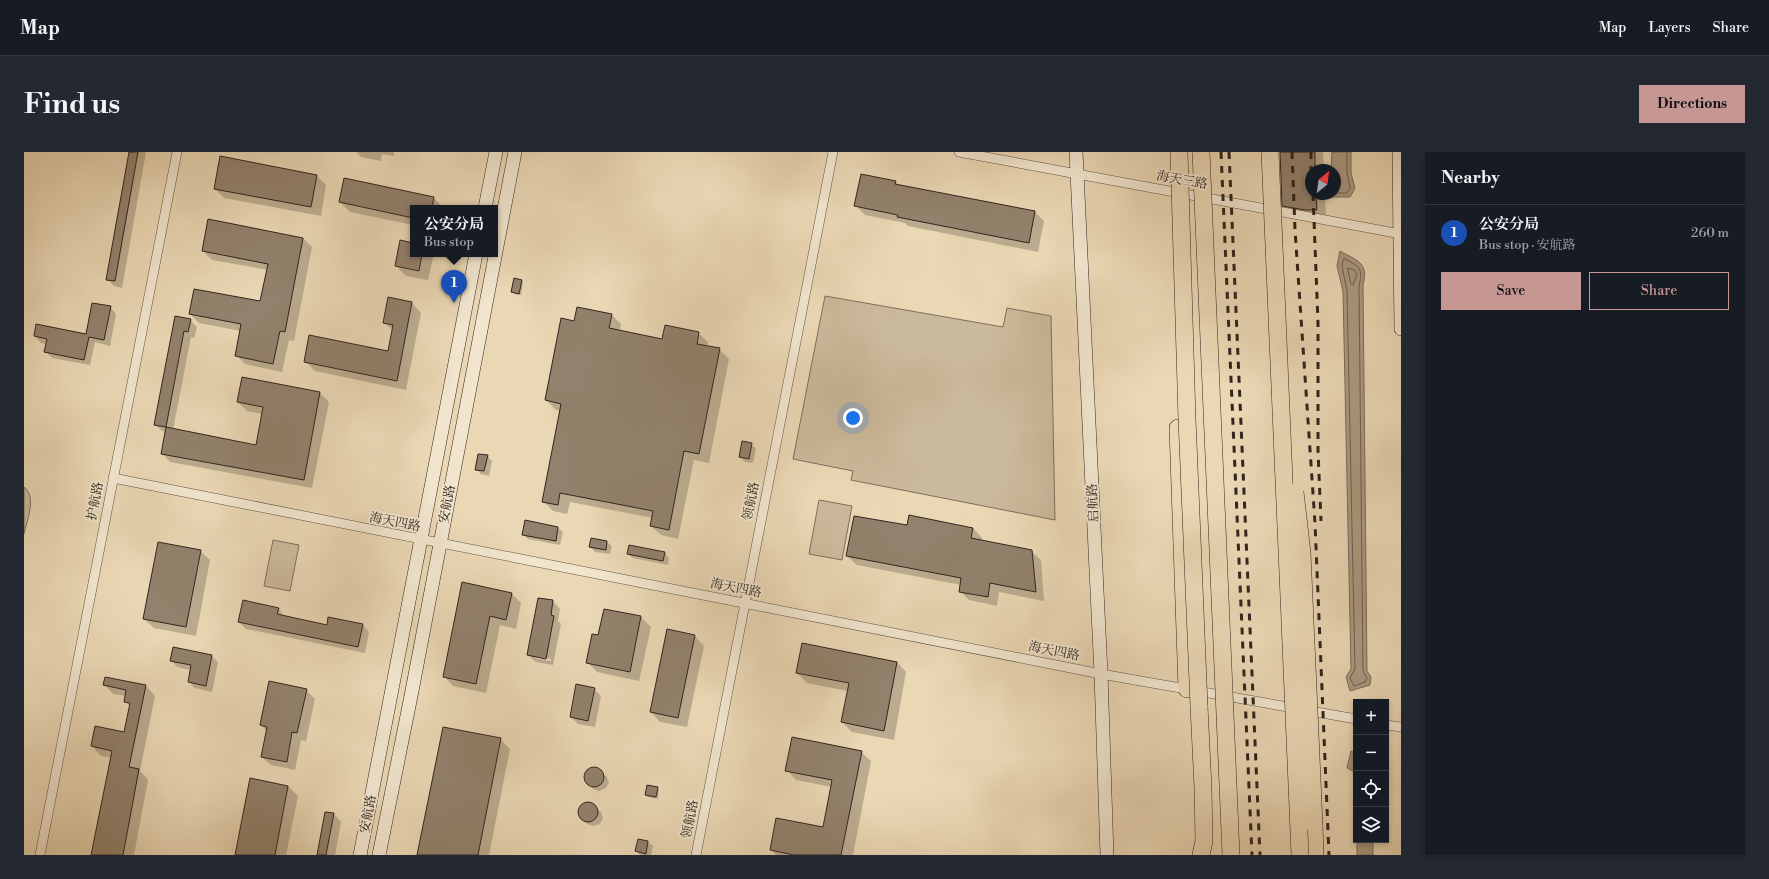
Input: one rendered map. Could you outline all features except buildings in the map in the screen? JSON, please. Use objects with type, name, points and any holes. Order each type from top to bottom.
[{"type":"highway","points":[[1179,152],[1187,419],[1203,788],[1204,841],[1201,855]]},
{"type":"highway","points":[[1201,152],[1232,855]]},
{"type":"highway","points":[[1270,152],[1300,855]]},
{"type":"highway","points":[[1182,240],[1173,282],[1187,689]]},
{"type":"highway","points":[[1281,413],[1293,473],[1302,552],[1315,855]]},
{"type":"street","name":"护航路","points":[[40,855],[177,152]]},
{"type":"street","points":[[486,205],[496,152]]},
{"type":"street","name":"安航路","points":[[498,241],[515,152]]},
{"type":"street","name":"领航路","points":[[696,855],[833,152]]},
{"type":"street","name":"海天三路","points":[[959,152],[1400,234]]},
{"type":"street","name":"启航路","points":[[1076,152],[1101,674],[1107,855]]},
{"type":"street","points":[[1399,152],[1401,329]]},
{"type":"street","name":"安航路","points":[[360,855],[475,257]]},
{"type":"street","name":"安航路","points":[[378,855],[411,696],[495,257]]},
{"type":"street","name":"海天四路","points":[[113,478],[1101,674],[1353,718]]},
{"type":"street","points":[[1389,725],[1401,727]]},
{"type":"shaded area","points":[[825,296],[1003,327],[1007,308],[1051,316],[1055,520],[851,480],[853,471],[793,459]]},
{"type":"shaded area","points":[[24,487],[28,491],[31,503],[24,534]]},
{"type":"shaded area","points":[[819,500],[852,506],[842,560],[809,554]]},
{"type":"shaded area","points":[[273,540],[299,545],[290,591],[264,586]]},
{"type":"water","points":[[1332,152],[1351,152],[1351,173],[1355,188],[1350,197],[1341,197],[1341,164],[1331,164]]},
{"type":"water","points":[[1340,251],[1360,263],[1364,271],[1367,671],[1371,677],[1370,685],[1350,691],[1346,677],[1351,669],[1343,291],[1337,266]]},
{"type":"water","points":[[1351,751],[1353,752],[1353,771],[1347,768]]},
{"type":"water","points":[[1357,843],[1373,843],[1373,855],[1357,855]]},
{"type":"railway","points":[[1221,152],[1252,855]]},
{"type":"railway","points":[[1229,152],[1260,855]]},
{"type":"railway","points":[[1292,152],[1295,230],[1315,523],[1329,855]]},
{"type":"railway","points":[[1311,152],[1311,164]]},
{"type":"railway","points":[[1313,200],[1318,323],[1318,451],[1321,521]]},
{"type":"place","name":"公安分局","points":[[454,303]]}]
